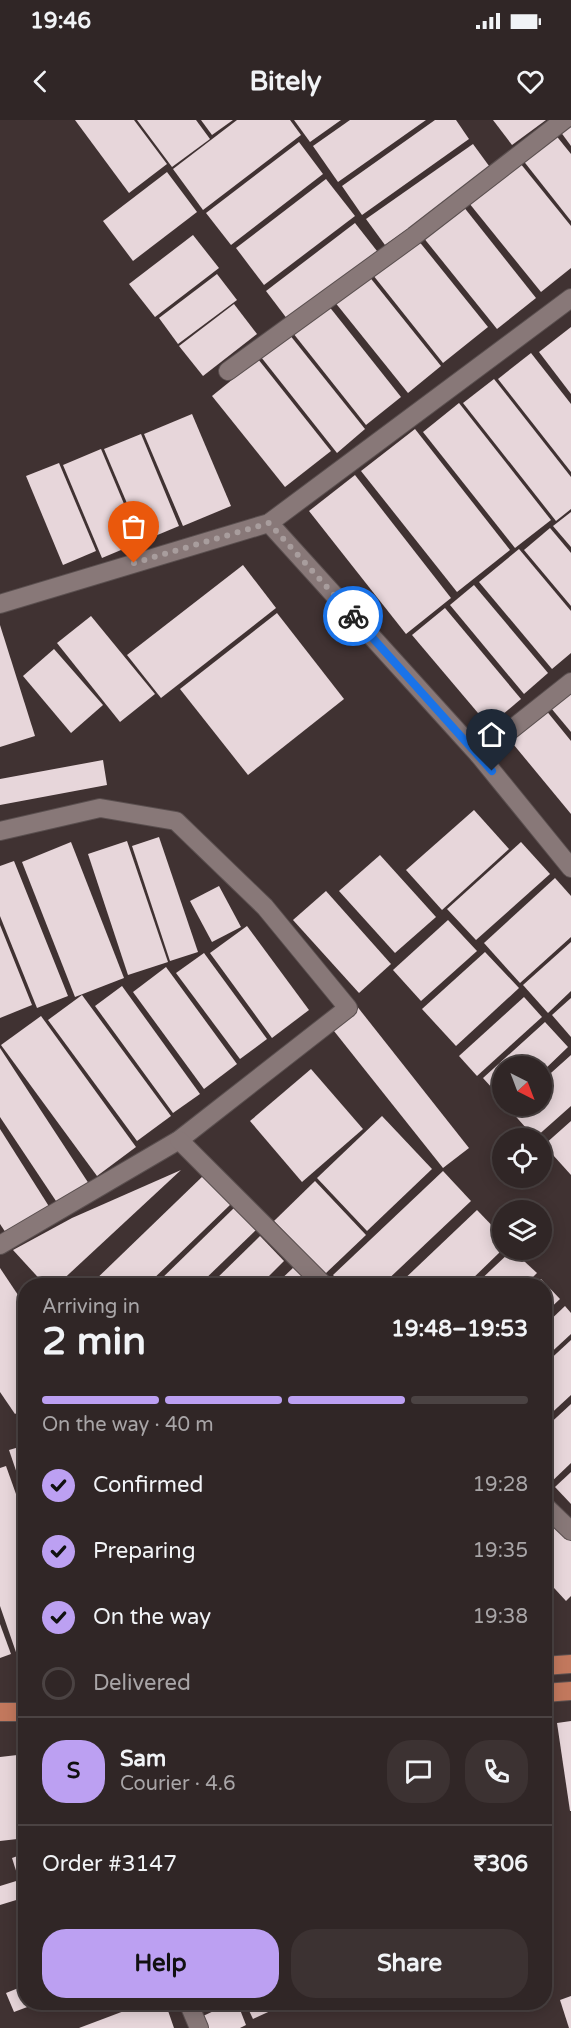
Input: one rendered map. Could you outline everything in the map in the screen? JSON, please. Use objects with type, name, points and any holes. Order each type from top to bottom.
[{"type":"highway","points":[[552,1665],[571,1664]]},
{"type":"highway","points":[[552,1692],[571,1691]]},
{"type":"highway","points":[[0,1712],[18,1712]]},
{"type":"street","points":[[228,370],[414,236],[564,120]]},
{"type":"street","points":[[0,604],[269,523],[571,298]]},
{"type":"street","points":[[269,523],[479,755],[571,868]]},
{"type":"street","points":[[479,755],[571,682]]},
{"type":"street","points":[[0,831],[100,808],[176,821],[265,906],[348,1008],[180,1140],[0,1245]]},
{"type":"street","points":[[180,1140],[318,1278]]},
{"type":"street","points":[[552,1513],[571,1531]]},
{"type":"street","points":[[191,2010],[199,2028]]},
{"type":"building","points":[[75,120],[134,120],[167,164],[129,193]]},
{"type":"building","points":[[137,120],[196,120],[210,139],[172,167]]},
{"type":"building","points":[[201,120],[233,120],[212,135]]},
{"type":"building","points":[[237,120],[290,120],[301,135],[203,210],[173,169]]},
{"type":"building","points":[[294,120],[341,120],[310,142]]},
{"type":"building","points":[[350,120],[426,120],[338,182],[313,146]]},
{"type":"building","points":[[435,120],[456,120],[469,139],[362,215],[342,186]]},
{"type":"building","points":[[493,120],[546,120],[512,145]]},
{"type":"building","points":[[571,122],[571,146],[560,131]]},
{"type":"building","points":[[554,133],[571,154],[571,221],[522,159]]},
{"type":"building","points":[[299,142],[323,174],[231,245],[206,213]]},
{"type":"building","points":[[473,144],[492,170],[385,245],[366,219]]},
{"type":"building","points":[[520,163],[571,226],[571,268],[541,292],[469,203]]},
{"type":"building","points":[[167,172],[197,212],[133,261],[103,221]]},
{"type":"building","points":[[326,179],[355,216],[264,285],[236,248]]},
{"type":"building","points":[[463,206],[536,298],[497,329],[423,237]]},
{"type":"building","points":[[355,223],[377,251],[288,320],[266,291]]},
{"type":"building","points":[[193,235],[219,268],[155,317],[129,284]]},
{"type":"building","points":[[418,240],[488,327],[443,363],[373,275]]},
{"type":"building","points":[[217,274],[237,300],[178,344],[159,318]]},
{"type":"building","points":[[368,275],[441,366],[408,393],[334,301]]},
{"type":"building","points":[[234,304],[257,334],[203,376],[179,346]]},
{"type":"building","points":[[328,305],[401,397],[366,425],[293,333]]},
{"type":"building","points":[[571,327],[571,394],[539,352]]},
{"type":"building","points":[[289,334],[365,429],[337,453],[261,357]]},
{"type":"building","points":[[531,353],[571,404],[571,472],[498,379]]},
{"type":"building","points":[[258,359],[331,451],[285,487],[212,396]]},
{"type":"building","points":[[494,379],[571,477],[571,509],[556,521],[463,403]]},
{"type":"building","points":[[459,403],[551,520],[515,548],[423,432]]},
{"type":"building","points":[[192,414],[231,506],[183,526],[144,434]]},
{"type":"building","points":[[415,429],[510,550],[457,592],[361,471]]},
{"type":"building","points":[[141,434],[179,526],[143,541],[104,449]]},
{"type":"building","points":[[101,449],[140,542],[102,558],[63,465]]},
{"type":"building","points":[[59,463],[96,551],[63,565],[26,476]]},
{"type":"building","points":[[355,475],[451,598],[406,634],[309,511]]},
{"type":"building","points":[[571,512],[571,547],[553,526]]},
{"type":"building","points":[[550,528],[571,553],[571,606],[524,550]]},
{"type":"building","points":[[519,549],[571,611],[571,653],[552,669],[479,582]]},
{"type":"building","points":[[243,565],[276,608],[161,698],[127,655]]},
{"type":"building","points":[[474,585],[548,673],[524,694],[450,605]]},
{"type":"building","points":[[445,608],[521,699],[489,726],[412,635]]},
{"type":"building","points":[[277,613],[344,699],[248,775],[180,689]]},
{"type":"building","points":[[91,616],[155,694],[120,722],[57,643]]},
{"type":"building","points":[[0,625],[35,736],[0,747]]},
{"type":"building","points":[[54,649],[103,705],[71,733],[23,676]]},
{"type":"building","points":[[571,692],[571,732],[551,708]]},
{"type":"building","points":[[545,709],[571,741],[571,814],[509,739]]},
{"type":"building","points":[[103,760],[107,785],[0,805],[0,779]]},
{"type":"building","points":[[474,810],[509,849],[442,910],[406,870]]},
{"type":"building","points":[[159,837],[198,952],[170,961],[132,846]]},
{"type":"building","points":[[127,841],[168,962],[128,975],[88,854]]},
{"type":"building","points":[[71,842],[124,978],[75,997],[22,862]]},
{"type":"building","points":[[521,842],[550,874],[476,940],[447,909]]},
{"type":"building","points":[[380,855],[436,917],[395,953],[339,891]]},
{"type":"building","points":[[14,861],[68,996],[37,1008],[0,916],[0,866]]},
{"type":"building","points":[[555,878],[571,896],[571,937],[520,983],[484,943]]},
{"type":"building","points":[[219,886],[241,927],[212,942],[190,901]]},
{"type":"building","points":[[326,891],[391,964],[359,993],[293,920]]},
{"type":"building","points":[[448,920],[477,951],[421,1001],[393,970]]},
{"type":"building","points":[[0,925],[32,1005],[0,1018]]},
{"type":"building","points":[[247,926],[309,1010],[272,1038],[210,953]]},
{"type":"building","points":[[571,942],[571,991],[548,1013],[523,985]]},
{"type":"building","points":[[485,952],[519,988],[456,1046],[422,1009]]},
{"type":"building","points":[[204,953],[267,1039],[240,1059],[176,973]]},
{"type":"building","points":[[166,967],[237,1064],[204,1089],[133,992]]},
{"type":"building","points":[[122,986],[200,1094],[173,1113],[95,1006]]},
{"type":"building","points":[[82,995],[171,1116],[137,1141],[48,1020]]},
{"type":"building","points":[[524,997],[542,1017],[499,1056],[492,1056],[492,1062],[477,1076],[459,1056]]},
{"type":"building","points":[[571,998],[571,1037],[552,1015]]},
{"type":"building","points":[[356,1005],[469,1148],[443,1168],[330,1026]]},
{"type":"building","points":[[41,1016],[136,1147],[97,1176],[1,1045]]},
{"type":"building","points":[[545,1022],[568,1047],[552,1062],[552,1056],[507,1056]]},
{"type":"building","points":[[0,1048],[91,1187],[60,1207],[0,1117]]},
{"type":"building","points":[[571,1055],[571,1106],[546,1128],[526,1128],[515,1116],[552,1116],[552,1072]]},
{"type":"building","points":[[311,1069],[363,1129],[302,1182],[250,1121]]},
{"type":"building","points":[[492,1070],[492,1088],[483,1078]]},
{"type":"building","points":[[382,1116],[432,1169],[367,1231],[317,1178]]},
{"type":"building","points":[[571,1121],[571,1175],[552,1154],[552,1138]]},
{"type":"building","points":[[0,1129],[50,1208],[8,1236],[0,1224]]},
{"type":"building","points":[[181,1170],[65,1278],[39,1278],[13,1250],[72,1218]]},
{"type":"building","points":[[443,1171],[471,1201],[389,1278],[336,1278],[333,1275]]},
{"type":"building","points":[[204,1175],[231,1204],[154,1278],[97,1278]]},
{"type":"building","points":[[315,1181],[366,1235],[325,1274],[274,1221]]},
{"type":"building","points":[[235,1207],[257,1229],[206,1278],[162,1278]]},
{"type":"building","points":[[477,1210],[492,1226],[492,1260],[473,1278],[405,1278]]},
{"type":"building","points":[[260,1236],[284,1261],[267,1278],[217,1278]]},
{"type":"building","points":[[501,1260],[523,1260],[537,1273],[532,1278],[482,1278]]},
{"type":"building","points":[[295,1266],[306,1278],[282,1278]]},
{"type":"building","points":[[0,1268],[18,1295],[18,1412],[15,1414],[0,1392]]},
{"type":"building","points":[[552,1291],[560,1299],[552,1306]]},
{"type":"building","points":[[565,1306],[571,1313],[571,1334],[552,1352],[552,1318]]},
{"type":"building","points":[[571,1340],[571,1395],[552,1413],[552,1358]]},
{"type":"building","points":[[571,1404],[571,1463],[552,1481],[552,1422]]},
{"type":"building","points":[[18,1447],[18,1476],[9,1450]]},
{"type":"building","points":[[6,1466],[18,1500],[18,1658],[0,1606],[0,1468]]},
{"type":"building","points":[[571,1472],[571,1504],[555,1487]]},
{"type":"building","points":[[556,1525],[571,1541],[571,1596],[566,1601],[552,1586],[552,1529]]},
{"type":"building","points":[[0,1624],[11,1654],[0,1658]]},
{"type":"building","points":[[571,1721],[571,1811],[570,1811],[557,1723]]},
{"type":"building","points":[[18,1755],[18,1839],[0,1841],[0,1757]]},
{"type":"building","points":[[18,1856],[18,1877],[12,1858]]},
{"type":"building","points":[[18,1880],[18,1899],[0,1905],[0,1886]]},
{"type":"building","points":[[18,1988],[19,2010],[14,2012],[6,1993]]},
{"type":"building","points":[[571,1996],[571,2028],[569,2028],[560,2000]]},
{"type":"building","points":[[127,2010],[168,2010],[174,2028],[79,2028]]},
{"type":"building","points":[[216,2010],[240,2010],[246,2025],[240,2028],[208,2028],[203,2016]]},
{"type":"building","points":[[249,2010],[273,2010],[253,2019]]},
{"type":"way so far","points":[[134,563],[269,523],[353,616]]},
{"type":"route","points":[[353,616],[492,771]]}]
